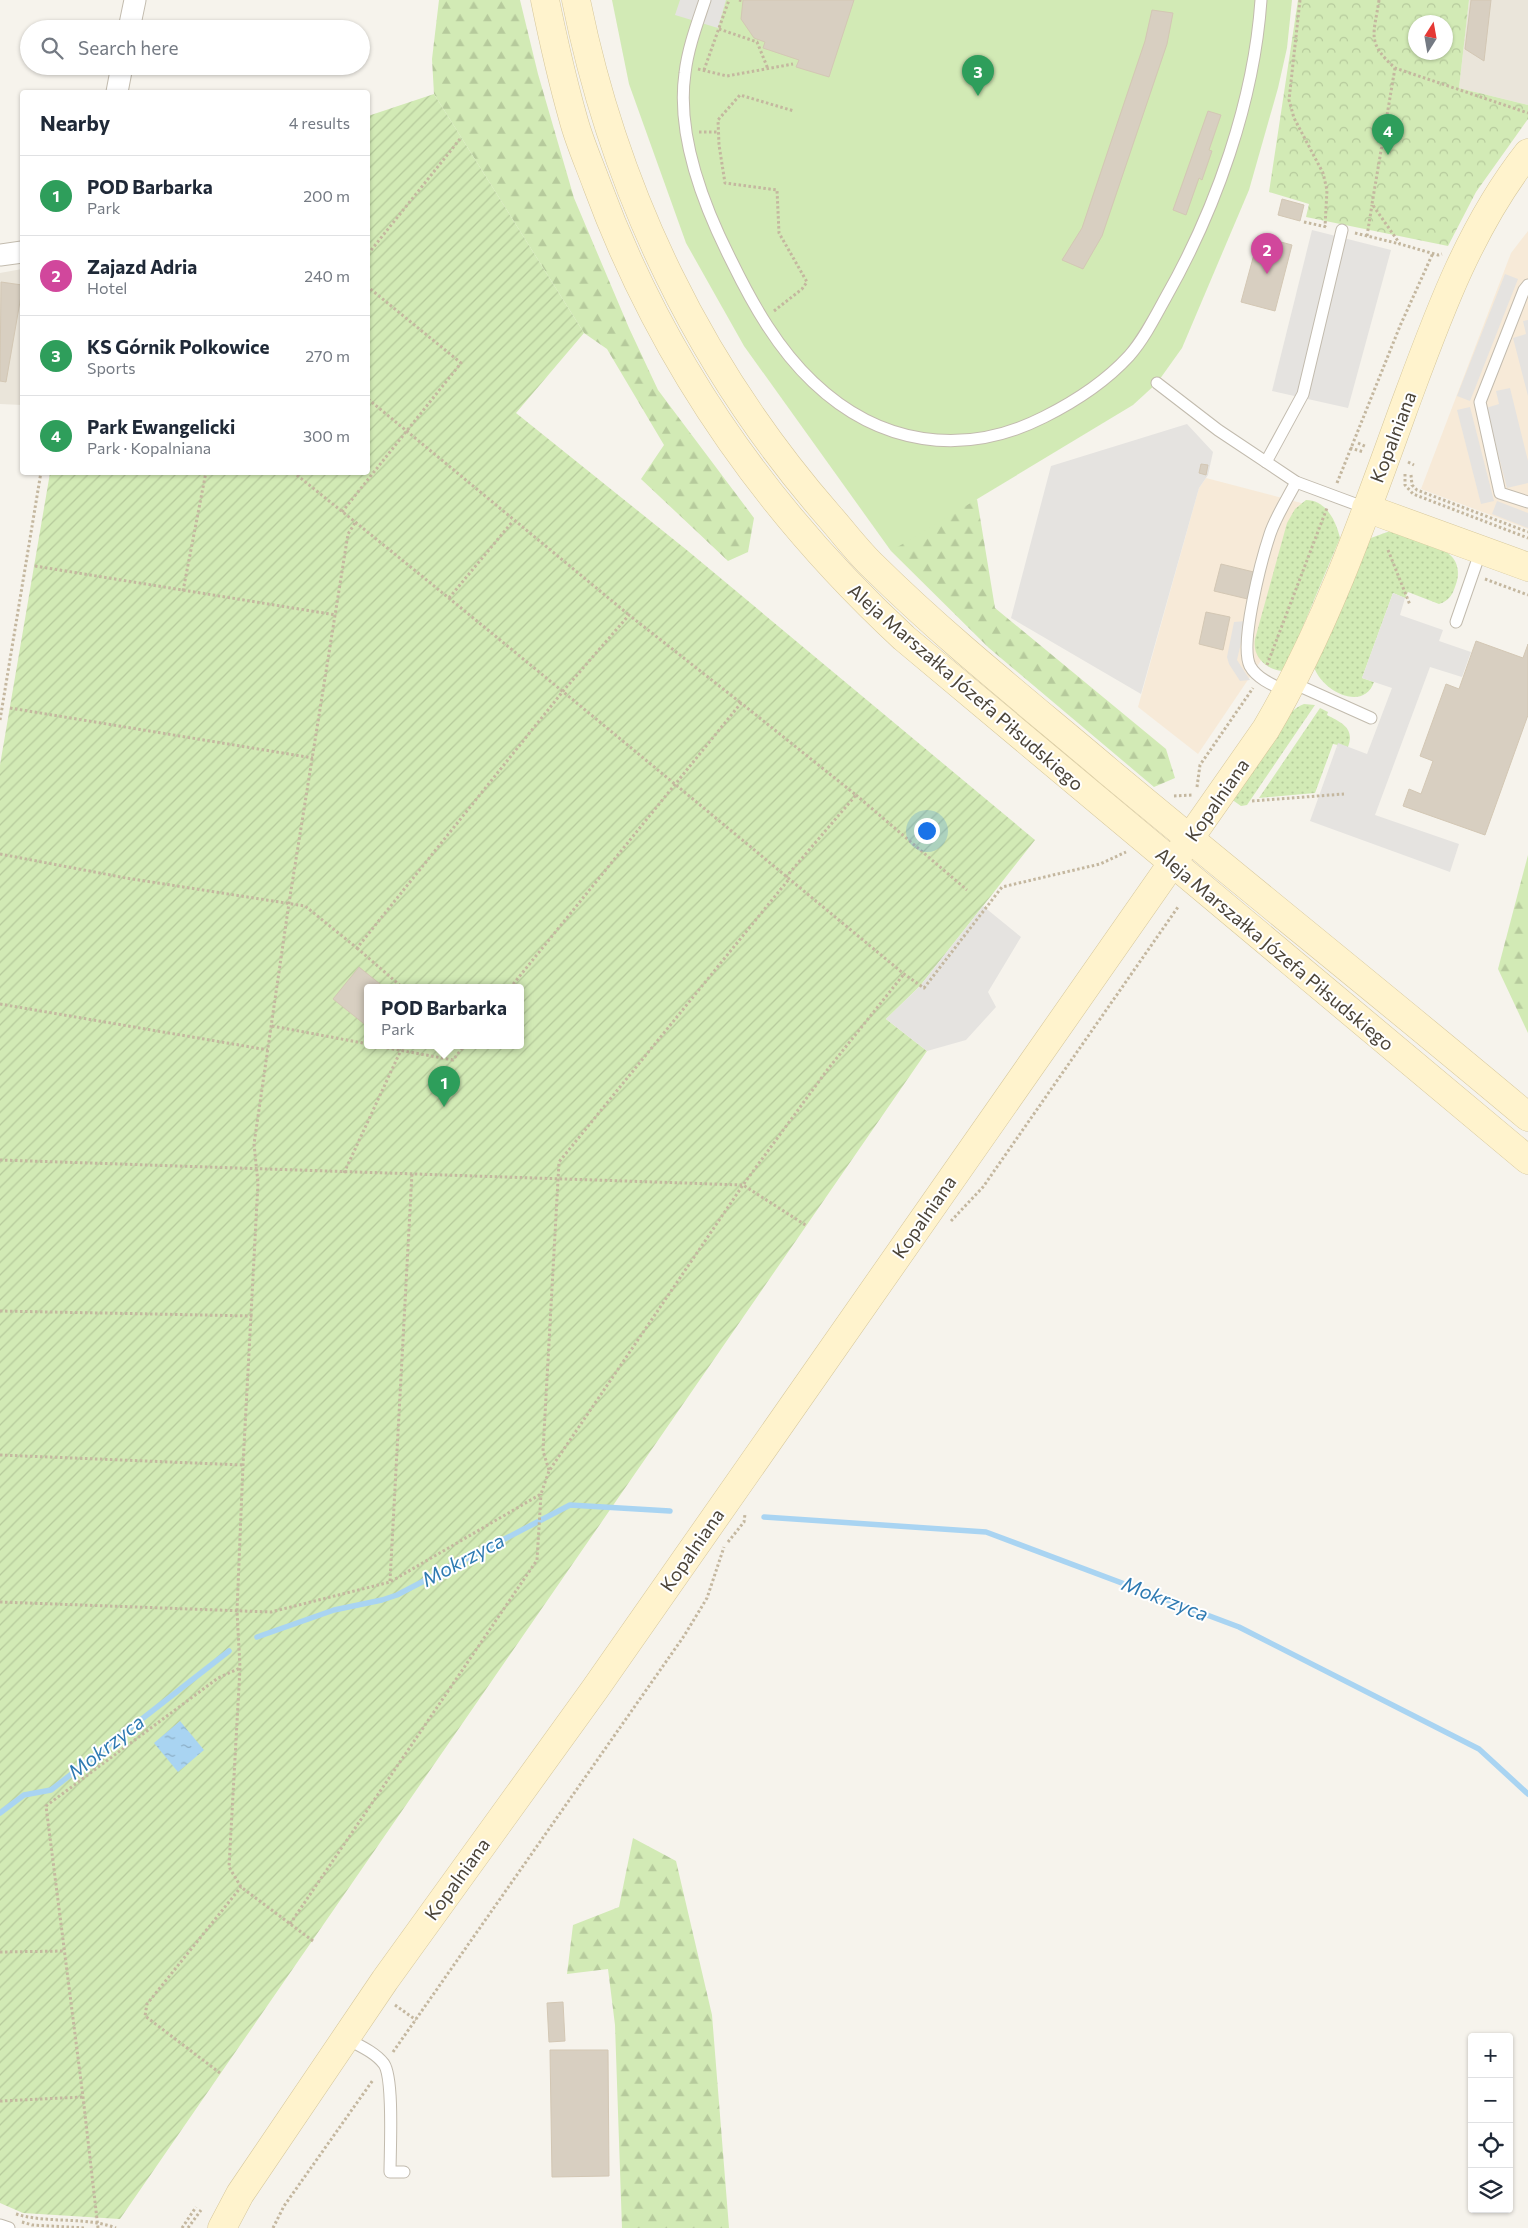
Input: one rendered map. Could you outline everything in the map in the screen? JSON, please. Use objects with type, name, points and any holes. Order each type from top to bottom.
[{"type":"main road","name":"Aleja Marszałka Józefa Piłsudskiego","points":[[545,0],[573,119],[619,243],[660,328],[687,374],[733,445],[778,505],[854,592],[904,638],[1528,1160]]},
{"type":"main road","name":"Aleja Marszałka Józefa Piłsudskiego","points":[[576,0],[604,114],[644,226],[687,313],[755,423],[797,479],[872,565],[948,636],[1189,839],[1528,1117]]},
{"type":"main road","name":"Kopalniana","points":[[222,2228],[240,2194],[390,1972],[595,1689],[1258,742],[1290,688],[1366,508],[1427,346],[1475,234],[1500,190],[1528,153]]},
{"type":"main road","points":[[1366,508],[1477,562],[1528,567]]},
{"type":"street","points":[[131,20],[135,0]]},
{"type":"street","points":[[117,90],[120,75]]},
{"type":"street","points":[[0,255],[20,252]]},
{"type":"lane","points":[[705,0],[692,39],[686,66],[683,100],[685,128],[715,229],[746,291],[791,357],[813,382],[871,422],[895,432],[940,442],[997,436],[1026,426],[1081,395],[1129,356],[1180,273],[1205,224],[1243,109],[1255,55],[1261,0]]},
{"type":"lane","points":[[1266,462],[1303,394],[1342,230]]},
{"type":"lane","points":[[1528,285],[1524,290],[1480,402],[1500,492],[1528,502]]},
{"type":"lane","points":[[1157,383],[1218,430],[1296,482],[1366,508]]},
{"type":"lane","points":[[1296,482],[1270,533],[1251,609],[1247,652],[1250,666],[1260,677],[1371,718]]},
{"type":"lane","points":[[1456,622],[1477,562]]},
{"type":"lane","points":[[345,2038],[368,2051],[384,2065],[389,2081],[390,2172],[404,2172]]},
{"type":"lane","points":[[0,2225],[13,2224]]},
{"type":"path","points":[[704,70],[729,0]]},
{"type":"path","points":[[1300,0],[1289,100],[1294,118],[1323,173],[1328,196],[1326,227]]},
{"type":"path","points":[[1379,0],[1373,41],[1383,58],[1395,68],[1528,113]]},
{"type":"path","points":[[719,29],[757,42],[768,69]]},
{"type":"path","points":[[686,66],[727,76],[793,64]]},
{"type":"path","points":[[1367,236],[1395,68]]},
{"type":"path","points":[[763,318],[802,289],[807,282],[779,233],[777,190],[725,183],[719,145],[718,120],[740,95],[794,111]]},
{"type":"path","points":[[370,252],[460,139]]},
{"type":"path","points":[[1372,204],[1400,244],[1438,255]]},
{"type":"path","points":[[1170,796],[1198,795],[1196,782],[1200,765],[1267,664],[1350,448],[1400,326],[1433,253]]},
{"type":"path","points":[[342,512],[461,363],[370,289]]},
{"type":"path","points":[[370,402],[513,521],[856,795],[967,890]]},
{"type":"path","points":[[1350,448],[1403,468],[1405,485],[1413,494],[1528,538]]},
{"type":"path","points":[[0,720],[41,475]]},
{"type":"path","points":[[183,591],[205,475]]},
{"type":"path","points":[[297,475],[564,690],[674,785],[904,974],[924,988],[1002,887],[1100,864],[1129,851]]},
{"type":"path","points":[[1411,475],[1412,484],[1417,490],[1528,532]]},
{"type":"path","points":[[449,598],[513,521]]},
{"type":"path","points":[[313,1941],[240,1887],[230,1867],[240,1668],[237,1611],[243,1465],[253,1316],[257,1169],[254,1144],[289,903],[348,534],[356,523]]},
{"type":"path","points":[[1388,550],[1410,605]]},
{"type":"path","points":[[1477,562],[1528,595]]},
{"type":"path","points":[[35,566],[336,615]]},
{"type":"path","points":[[357,948],[564,690],[630,615]]},
{"type":"path","points":[[513,984],[741,703]]},
{"type":"path","points":[[10,708],[313,758]]},
{"type":"path","points":[[1252,801],[1344,794]]},
{"type":"path","points":[[548,1470],[543,1451],[559,1162],[856,795]]},
{"type":"path","points":[[0,854],[126,878],[306,906],[398,984]]},
{"type":"path","points":[[945,1227],[983,1187],[1178,907]]},
{"type":"path","points":[[290,1924],[537,1560],[541,1494],[548,1470],[743,1185],[828,1069],[904,974]]},
{"type":"path","points":[[0,1004],[268,1050]]},
{"type":"path","points":[[272,1026],[364,1043]]},
{"type":"path","points":[[395,1049],[453,1060],[462,1049]]},
{"type":"path","points":[[344,1173],[401,1050]]},
{"type":"path","points":[[0,1160],[743,1185],[807,1226]]},
{"type":"path","points":[[390,1582],[412,1173]]},
{"type":"path","points":[[0,1311],[253,1316]]},
{"type":"path","points":[[0,1455],[243,1465]]},
{"type":"path","points":[[0,1602],[271,1612],[390,1582],[541,1494]]},
{"type":"path","points":[[273,2228],[284,2206],[688,1629],[707,1598],[723,1547],[744,1522],[747,1504]]},
{"type":"path","points":[[98,2228],[46,1806],[218,1678],[240,1668]]},
{"type":"path","points":[[220,2073],[145,2016],[147,2004],[240,1887]]},
{"type":"path","points":[[0,1952],[64,1951]]},
{"type":"path","points":[[0,2101],[83,2097]]},
{"type":"path","points":[[182,2228],[196,2207]]},
{"type":"path","points":[[188,2228],[201,2210]]},
{"type":"path","points":[[8,2211],[30,2218],[97,2222],[116,2228]]},
{"type":"path","points":[[13,2224],[86,2228]]},
{"type":"shaded area","points":[[680,0],[726,0],[718,28],[675,15]]},
{"type":"shaded area","points":[[1469,0],[1528,0],[1528,105],[1459,88]]},
{"type":"shaded area","points":[[1312,230],[1391,250],[1348,408],[1272,391]]},
{"type":"shaded area","points":[[1528,231],[1528,529],[1421,489],[1511,253]]},
{"type":"shaded area","points":[[20,269],[20,405],[0,404],[0,273]]},
{"type":"shaded area","points":[[1505,274],[1518,279],[1470,401],[1457,396]]},
{"type":"shaded area","points":[[1528,320],[1528,396],[1513,338],[1526,334],[1523,321]]},
{"type":"shaded area","points":[[1510,388],[1528,461],[1528,483],[1507,488],[1486,408],[1499,404],[1496,391]]},
{"type":"shaded area","points":[[1470,407],[1494,501],[1481,504],[1457,410]]},
{"type":"shaded area","points":[[1187,424],[1213,452],[1208,475],[1199,488],[1141,694],[1011,618],[1051,466]]},
{"type":"shaded area","points":[[1206,478],[1320,508],[1264,656],[1198,754],[1138,707],[1199,488]]},
{"type":"shaded area","points":[[1497,501],[1528,513],[1528,528],[1492,514]]},
{"type":"shaded area","points":[[1393,593],[1405,598],[1400,615],[1443,630],[1439,641],[1471,652],[1462,677],[1430,667],[1375,815],[1459,844],[1450,872],[1310,821],[1338,743],[1367,754],[1392,688],[1362,678]]},
{"type":"shaded area","points":[[1246,621],[1237,660],[1250,680],[1240,681],[1229,664],[1227,657],[1234,622]]},
{"type":"shaded area","points":[[983,906],[1021,937],[988,992],[996,1007],[966,1040],[927,1051],[886,1019],[920,986]]},
{"type":"green space","points":[[439,0],[520,0],[538,74],[574,198],[629,328],[658,390],[754,518],[748,552],[728,561],[641,479],[664,445],[607,349],[584,333],[434,94],[432,59]]},
{"type":"green space","points":[[612,0],[1292,0],[1287,48],[1278,88],[1249,190],[1182,348],[1157,383],[1133,405],[891,551],[744,346],[686,243],[629,84]]},
{"type":"green space","points":[[1298,0],[1469,0],[1459,88],[1528,105],[1528,119],[1476,192],[1448,246],[1306,217],[1309,204],[1269,192]]},
{"type":"green space","points":[[434,94],[584,333],[516,413],[688,551],[1035,840],[920,986],[886,1019],[927,1051],[120,2219],[23,2213],[0,2203],[0,765],[50,475],[370,475],[370,115]]},
{"type":"green space","points":[[977,499],[995,608],[1166,749],[1175,778],[1154,787],[989,648],[891,551],[898,534]]},
{"type":"green space","points":[[1306,500],[1319,504],[1329,513],[1336,525],[1340,538],[1286,667],[1282,671],[1270,668],[1261,661],[1256,651],[1255,639],[1287,523],[1295,509]]},
{"type":"green space","points":[[1390,531],[1424,541],[1449,554],[1456,564],[1458,571],[1457,581],[1450,597],[1439,604],[1408,592],[1405,598],[1393,593],[1362,678],[1374,682],[1369,691],[1361,696],[1342,695],[1333,690],[1318,676],[1314,667],[1361,550],[1371,538]]},
{"type":"green space","points":[[1304,704],[1315,705],[1247,805],[1241,806],[1231,799],[1254,761],[1285,719],[1295,709]]},
{"type":"green space","points":[[1320,708],[1328,712],[1327,715],[1346,727],[1350,735],[1348,747],[1333,744],[1315,793],[1259,798]]},
{"type":"green space","points":[[1528,855],[1528,1033],[1498,969]]},
{"type":"green space","points":[[633,1838],[676,1861],[712,2015],[729,2228],[622,2228],[615,2025],[608,1969],[567,1974],[573,1925],[619,1907]]},
{"type":"water","points":[[180,1721],[204,1750],[178,1772],[154,1743]]},
{"type":"building","points":[[743,0],[854,0],[829,77],[796,67],[799,60],[763,48],[765,42],[754,38],[741,19]]},
{"type":"building","points":[[1471,0],[1491,0],[1484,61],[1465,49]]},
{"type":"building","points":[[1152,10],[1173,13],[1167,44],[1102,236],[1083,269],[1062,260],[1082,228],[1145,41]]},
{"type":"building","points":[[1208,111],[1221,115],[1209,150],[1212,151],[1202,180],[1199,178],[1186,215],[1173,210]]},
{"type":"building","points":[[1282,199],[1304,205],[1300,221],[1278,215]]},
{"type":"building","points":[[1259,236],[1292,245],[1275,311],[1241,302]]},
{"type":"building","points":[[1,282],[20,285],[20,302],[6,382],[0,381]]},
{"type":"building","points":[[1201,464],[1208,465],[1206,475],[1199,473]]},
{"type":"building","points":[[1221,564],[1262,574],[1256,601],[1214,591]]},
{"type":"building","points":[[1206,612],[1230,617],[1223,650],[1199,644]]},
{"type":"building","points":[[1476,641],[1523,658],[1528,644],[1528,715],[1485,835],[1403,806],[1409,789],[1421,794],[1433,761],[1420,756],[1446,684],[1459,689]]},
{"type":"building","points":[[359,967],[380,984],[364,984],[364,1024],[333,999]]},
{"type":"building","points":[[563,2002],[565,2041],[549,2042],[547,2003]]},
{"type":"building","points":[[550,2050],[608,2050],[609,2176],[552,2177]]},
{"type":"waterway","name":"Mokrzyca","points":[[257,1637],[334,1610],[397,1595],[570,1505],[670,1511]]},
{"type":"waterway","name":"Mokrzyca","points":[[764,1517],[986,1532],[1239,1627],[1479,1749],[1528,1794]]},
{"type":"waterway","name":"Mokrzyca","points":[[0,1813],[24,1795],[51,1790],[229,1651]]},
{"type":"place","name":"KS Górnik Polkowice","points":[[978,96]]},
{"type":"place","name":"Park Ewangelicki","points":[[1388,155]]},
{"type":"place","name":"Zajazd Adria","points":[[1267,274]]},
{"type":"place","name":"POD Barbarka","points":[[444,1107]]}]
